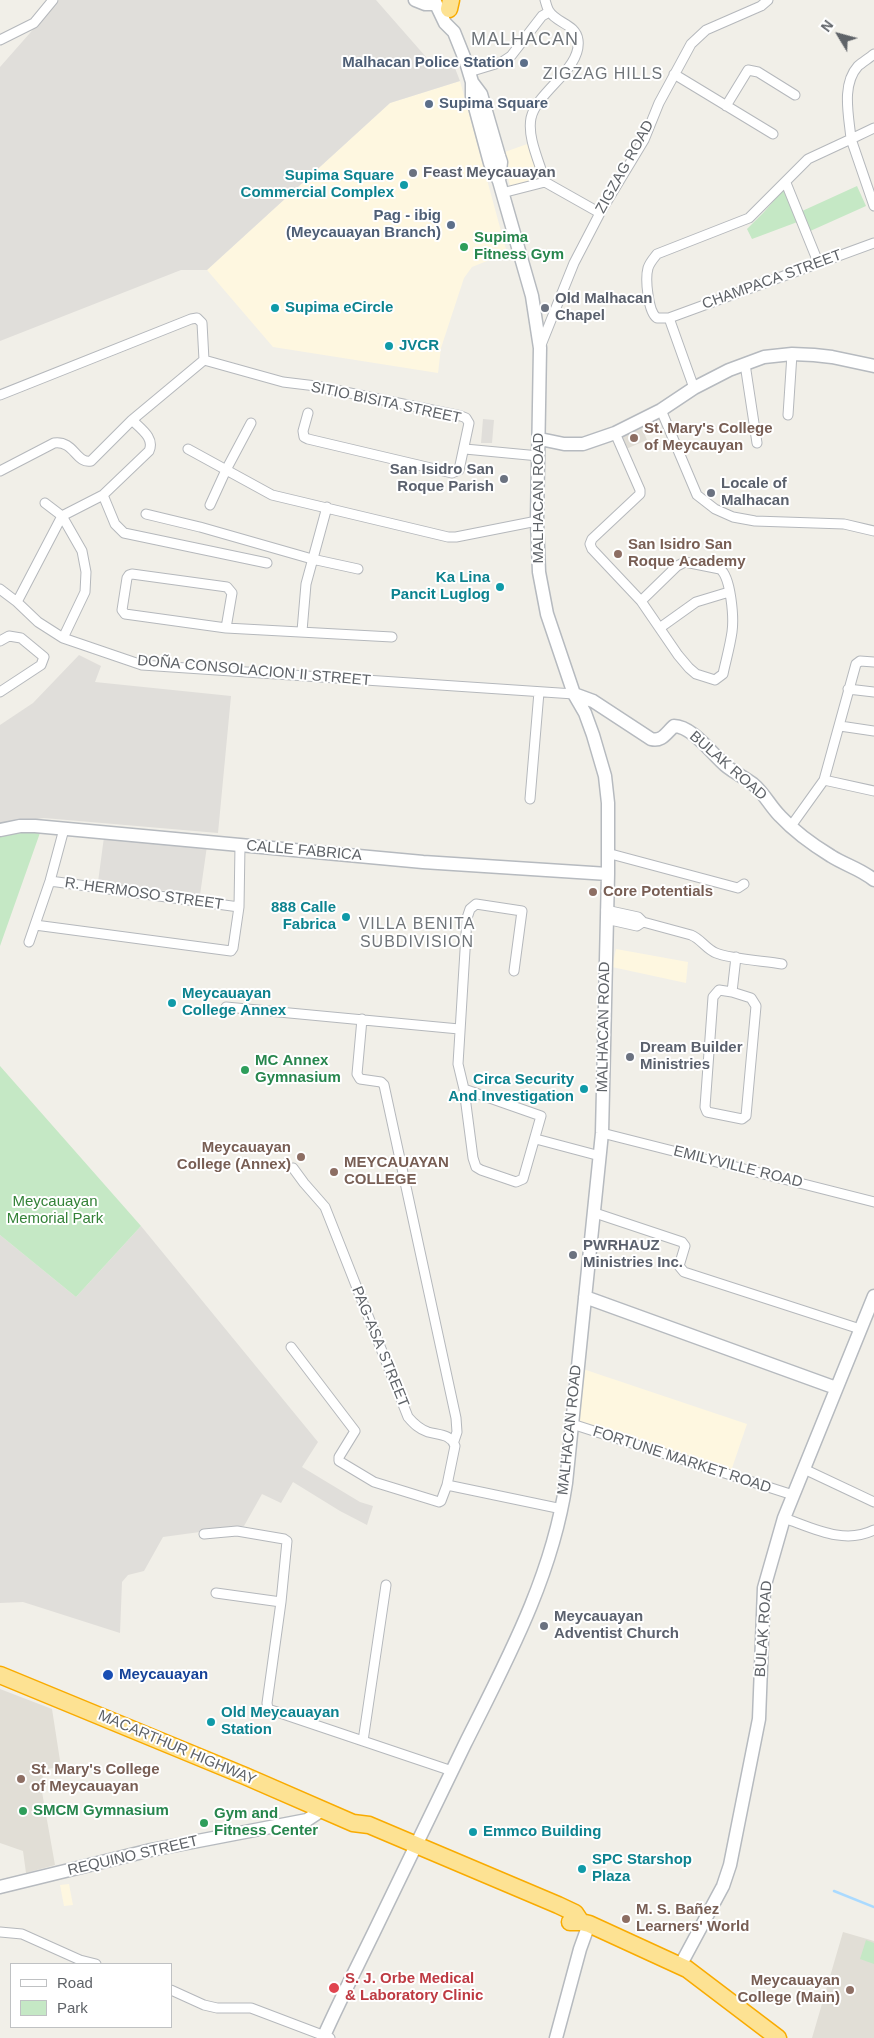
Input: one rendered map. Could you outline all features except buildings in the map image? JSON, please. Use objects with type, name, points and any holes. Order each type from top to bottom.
[{"type":"highway","name":"MACARTHUR HIGHWAY","points":[[0,1675],[245,1776],[353,1823],[369,1825],[414,1850],[570,1922],[585,1923],[680,1966],[696,1975],[778,2038]]},
{"type":"street","points":[[0,40],[34,23],[53,0]]},
{"type":"street","points":[[414,0],[425,4],[443,3]]},
{"type":"street","points":[[545,0],[549,12],[573,29],[578,38],[578,48],[570,64],[538,104],[531,117],[533,142],[546,182]]},
{"type":"street","name":"ZIGZAG ROAD","points":[[540,348],[574,263],[600,213],[644,140],[659,103],[692,44],[706,30],[761,6],[768,0]]},
{"type":"street","name":"MALHACAN ROAD","points":[[326,2037],[452,1771],[508,1660],[532,1605],[562,1509],[595,1213],[602,1133],[608,874],[608,803],[605,776],[593,735],[585,713],[574,694],[548,614],[539,572],[537,521],[540,439],[540,348],[532,296],[501,187],[490,163],[472,96],[470,77],[454,32],[454,20],[443,3]]},
{"type":"street","points":[[470,77],[511,56],[542,16],[549,12]]},
{"type":"street","points":[[874,54],[858,67],[851,77],[848,93],[851,139],[874,206]]},
{"type":"street","points":[[726,106],[748,70],[758,72],[795,95]]},
{"type":"street","points":[[674,74],[773,134]]},
{"type":"street","points":[[694,388],[669,318],[657,318],[651,312],[647,276],[651,262],[658,254],[749,218],[808,159],[874,128]]},
{"type":"street","points":[[501,187],[546,182],[600,213]]},
{"type":"street","points":[[786,183],[818,262]]},
{"type":"street","name":"CHAMPACA STREET","points":[[669,318],[874,243]]},
{"type":"street","points":[[0,395],[191,319],[197,318],[202,323],[204,360],[132,420],[91,461],[86,462],[82,460],[67,444],[62,442],[54,443],[0,471]]},
{"type":"street","points":[[540,439],[564,444],[583,444],[615,432],[661,410],[694,388],[764,356],[792,354],[832,357],[874,366]]},
{"type":"street","points":[[788,415],[792,354]]},
{"type":"street","name":"SITIO BISITA STREET","points":[[204,360],[283,382],[316,386],[461,416],[466,418],[469,423],[465,449],[539,456]]},
{"type":"street","points":[[745,364],[757,442]]},
{"type":"street","points":[[661,410],[697,495],[715,509],[733,518],[755,521],[844,524],[874,531]]},
{"type":"street","points":[[308,413],[303,431],[304,437],[308,440],[452,473],[459,470],[465,449]]},
{"type":"street","points":[[17,602],[62,516],[103,495],[149,451],[152,445],[150,438],[132,420]]},
{"type":"street","points":[[210,505],[251,423]]},
{"type":"street","points":[[615,432],[640,494],[592,539],[590,544],[592,549],[641,601],[689,668],[696,674],[715,680],[723,674],[732,630],[727,576],[720,568],[685,562],[677,566],[641,601]]},
{"type":"street","points":[[188,449],[272,495],[448,537],[465,536],[537,521]]},
{"type":"street","points":[[103,495],[115,524],[124,533],[267,563]]},
{"type":"street","points":[[45,503],[62,516],[82,551],[86,572],[85,592],[63,638]]},
{"type":"street","points":[[302,631],[306,584],[327,507]]},
{"type":"street","points":[[146,514],[200,527],[312,559],[358,569]]},
{"type":"street","points":[[226,628],[232,593],[226,588],[132,574],[127,578],[123,613],[226,628],[392,637]]},
{"type":"street","name":"DOÑA CONSOLACION II STREET","points":[[0,589],[38,622],[63,638],[142,665],[574,694]]},
{"type":"street","points":[[661,627],[696,602],[729,592]]},
{"type":"street","points":[[0,641],[9,636],[21,638],[44,657],[44,662],[41,666],[0,692]]},
{"type":"street","points":[[791,826],[824,780],[856,664],[864,660],[874,662]]},
{"type":"street","points":[[848,689],[874,692]]},
{"type":"street","points":[[530,799],[539,692]]},
{"type":"street","name":"BULAK ROAD","points":[[574,694],[593,701],[650,739],[662,738],[674,726],[685,729],[694,735],[724,765],[753,784],[778,815],[791,826],[831,856],[863,871],[874,880]]},
{"type":"street","points":[[840,726],[874,731]]},
{"type":"street","points":[[824,780],[874,790]]},
{"type":"street","name":"CALLE FABRICA","points":[[0,830],[26,825],[423,862],[608,874]]},
{"type":"street","points":[[29,942],[50,881],[64,829]]},
{"type":"street","points":[[35,925],[226,952],[233,948],[239,906],[240,846]]},
{"type":"street","points":[[607,853],[738,888],[744,884]]},
{"type":"street","name":"R. HERMOSO STREET","points":[[50,881],[239,906]]},
{"type":"street","points":[[464,1089],[542,1117],[520,1182],[476,1167],[473,1158],[464,1089],[458,1064],[467,918],[470,909],[476,904],[522,911],[514,971]]},
{"type":"street","points":[[606,915],[638,917],[643,922],[691,935],[698,938],[718,954],[782,964]]},
{"type":"street","points":[[732,992],[736,957]]},
{"type":"street","points":[[719,990],[732,992],[751,998],[756,1006],[746,1116],[742,1119],[707,1112],[705,1107],[713,997],[719,990]]},
{"type":"street","points":[[226,1007],[459,1029]]},
{"type":"street","points":[[291,1346],[355,1431],[339,1457],[339,1461],[374,1482],[438,1502],[441,1501],[447,1485],[456,1446],[454,1441],[457,1432],[456,1418],[386,1092],[382,1082],[360,1080],[357,1074],[362,1019]]},
{"type":"street","name":"EMILYVILLE ROAD","points":[[602,1133],[874,1202]]},
{"type":"street","points":[[536,1138],[600,1156]]},
{"type":"street","name":"PAG-ASA STREET","points":[[293,1168],[325,1207],[408,1417],[416,1426],[451,1437],[454,1441]]},
{"type":"street","points":[[595,1213],[682,1242],[686,1246],[680,1266],[684,1272],[860,1329]]},
{"type":"street","name":"BULAK ROAD","points":[[680,1966],[723,1886],[730,1865],[759,1719],[764,1588],[784,1518],[874,1296]]},
{"type":"street","points":[[585,1297],[836,1388]]},
{"type":"street","name":"FORTUNE MARKET ROAD","points":[[572,1424],[793,1495]]},
{"type":"street","points":[[804,1469],[874,1502]]},
{"type":"street","points":[[447,1485],[562,1509]]},
{"type":"street","points":[[784,1518],[834,1535],[856,1535],[874,1530]]},
{"type":"street","points":[[204,1534],[237,1531],[284,1538],[287,1541],[281,1602],[266,1703],[268,1709],[452,1771]]},
{"type":"street","points":[[363,1741],[386,1585]]},
{"type":"street","points":[[216,1593],[281,1602]]},
{"type":"street","name":"REQUINO STREET","points":[[0,1887],[151,1850],[307,1820],[322,1810]]},
{"type":"street","points":[[556,2038],[580,1949],[585,1923]]},
{"type":"street","points":[[0,1932],[22,1934],[80,1960],[92,1963]]},
{"type":"street","points":[[172,1990],[204,2005],[217,2008],[251,2008],[326,2037]]},
{"type":"shaded area","points":[[59,0],[376,0],[426,57],[431,69],[453,63],[460,81],[390,103],[207,270],[181,270],[0,341],[0,67]]},
{"type":"shaded area","points":[[460,81],[507,253],[472,267],[464,278],[441,348],[438,373],[273,347],[207,270],[390,103]]},
{"type":"shaded area","points":[[530,143],[540,178],[510,186],[502,153]]},
{"type":"shaded area","points":[[483,419],[494,420],[492,443],[481,443]]},
{"type":"shaded area","name":"St. Mary's College of Meycauyan","points":[[642,428],[647,440],[626,449],[621,437]]},
{"type":"shaded area","points":[[79,655],[101,666],[95,682],[231,696],[218,833],[44,818],[0,825],[0,725],[33,703]]},
{"type":"shaded area","points":[[104,837],[207,846],[200,895],[98,882]]},
{"type":"shaded area","points":[[616,949],[688,962],[686,983],[612,967]]},
{"type":"shaded area","points":[[141,1226],[318,1442],[302,1467],[360,1502],[373,1506],[367,1525],[293,1482],[281,1503],[262,1494],[244,1526],[163,1537],[144,1571],[128,1575],[122,1582],[120,1633],[23,1602],[0,1603],[0,1235],[76,1297]]},
{"type":"shaded area","points":[[583,1369],[747,1424],[731,1471],[578,1421]]},
{"type":"shaded area","name":"St. Mary's College of Meycauayan","points":[[0,1689],[52,1709],[61,1767],[46,1769],[38,1789],[42,1792],[55,1865],[26,1873],[23,1851],[0,1843]]},
{"type":"shaded area","points":[[69,1884],[73,1905],[64,1906],[60,1885]]},
{"type":"shaded area","name":"Meycauayan College (Main)","points":[[843,1932],[874,1941],[874,2038],[812,2038]]},
{"type":"green space","points":[[857,186],[866,206],[808,232],[800,212]]},
{"type":"green space","points":[[784,189],[800,221],[752,239],[747,229]]},
{"type":"green space","points":[[41,830],[0,946],[0,836],[15,831]]},
{"type":"green space","name":"Meycauayan Memorial Park","points":[[0,1066],[141,1226],[76,1297],[0,1235]]},
{"type":"green space","points":[[866,1940],[874,1943],[874,1964],[860,1959]]},
{"type":"waterway","points":[[834,1891],[874,1907]]},
{"type":"place","name":"Malhacan Police Station","points":[[524,63]]},
{"type":"place","name":"Supima Square","points":[[429,104]]},
{"type":"place","name":"Feast Meycauayan","points":[[413,173]]},
{"type":"place","name":"Supima Square Commercial Complex","points":[[404,185]]},
{"type":"place","name":"Pag - ibig (Meycauayan Branch)","points":[[451,225]]},
{"type":"place","name":"Supima Fitness Gym","points":[[464,247]]},
{"type":"place","name":"Supima eCircle","points":[[275,308]]},
{"type":"place","name":"Old Malhacan Chapel","points":[[545,308]]},
{"type":"place","name":"JVCR","points":[[389,346]]},
{"type":"place","name":"St. Mary's College of Meycauyan","points":[[634,438]]},
{"type":"place","name":"San Isidro San Roque Parish","points":[[504,479]]},
{"type":"place","name":"Locale of Malhacan","points":[[711,493]]},
{"type":"place","name":"San Isidro San Roque Academy","points":[[618,554]]},
{"type":"place","name":"Ka Lina Pancit Luglog","points":[[500,587]]},
{"type":"place","name":"Core Potentials","points":[[593,892]]},
{"type":"place","name":"888 Calle Fabrica","points":[[346,917]]},
{"type":"place","name":"Meycauayan College Annex","points":[[172,1003]]},
{"type":"place","name":"Dream Builder Ministries","points":[[630,1057]]},
{"type":"place","name":"MC Annex Gymnasium","points":[[245,1070]]},
{"type":"place","name":"Circa Security And Investigation","points":[[584,1089]]},
{"type":"place","name":"Meycauayan College (Annex)","points":[[301,1157]]},
{"type":"place","name":"MEYCAUAYAN COLLEGE","points":[[334,1172]]},
{"type":"place","name":"PWRHAUZ Ministries Inc.","points":[[573,1255]]},
{"type":"place","name":"Meycauayan Adventist Church","points":[[544,1626]]},
{"type":"place","name":"Meycauayan","points":[[108,1675]]},
{"type":"place","name":"Old Meycauayan Station","points":[[211,1722]]},
{"type":"place","name":"St. Mary's College of Meycauayan","points":[[21,1779]]},
{"type":"place","name":"SMCM Gymnasium","points":[[23,1811]]},
{"type":"place","name":"Gym and Fitness Center","points":[[204,1823]]},
{"type":"place","name":"Emmco Building","points":[[473,1832]]},
{"type":"place","name":"SPC Starshop Plaza","points":[[582,1869]]},
{"type":"place","name":"M. S. Bañez Learners' World","points":[[626,1919]]},
{"type":"place","name":"S. J. Orbe Medical & Laboratory Clinic","points":[[334,1988]]},
{"type":"place","name":"Meycauayan College (Main)","points":[[850,1990]]},
{"type":"district","name":"MALHACAN","points":[[525,40]]},
{"type":"district","name":"ZIGZAG HILLS","points":[[603,75]]},
{"type":"district","name":"VILLA BENITA SUBDIVISION","points":[[417,934]]}]
